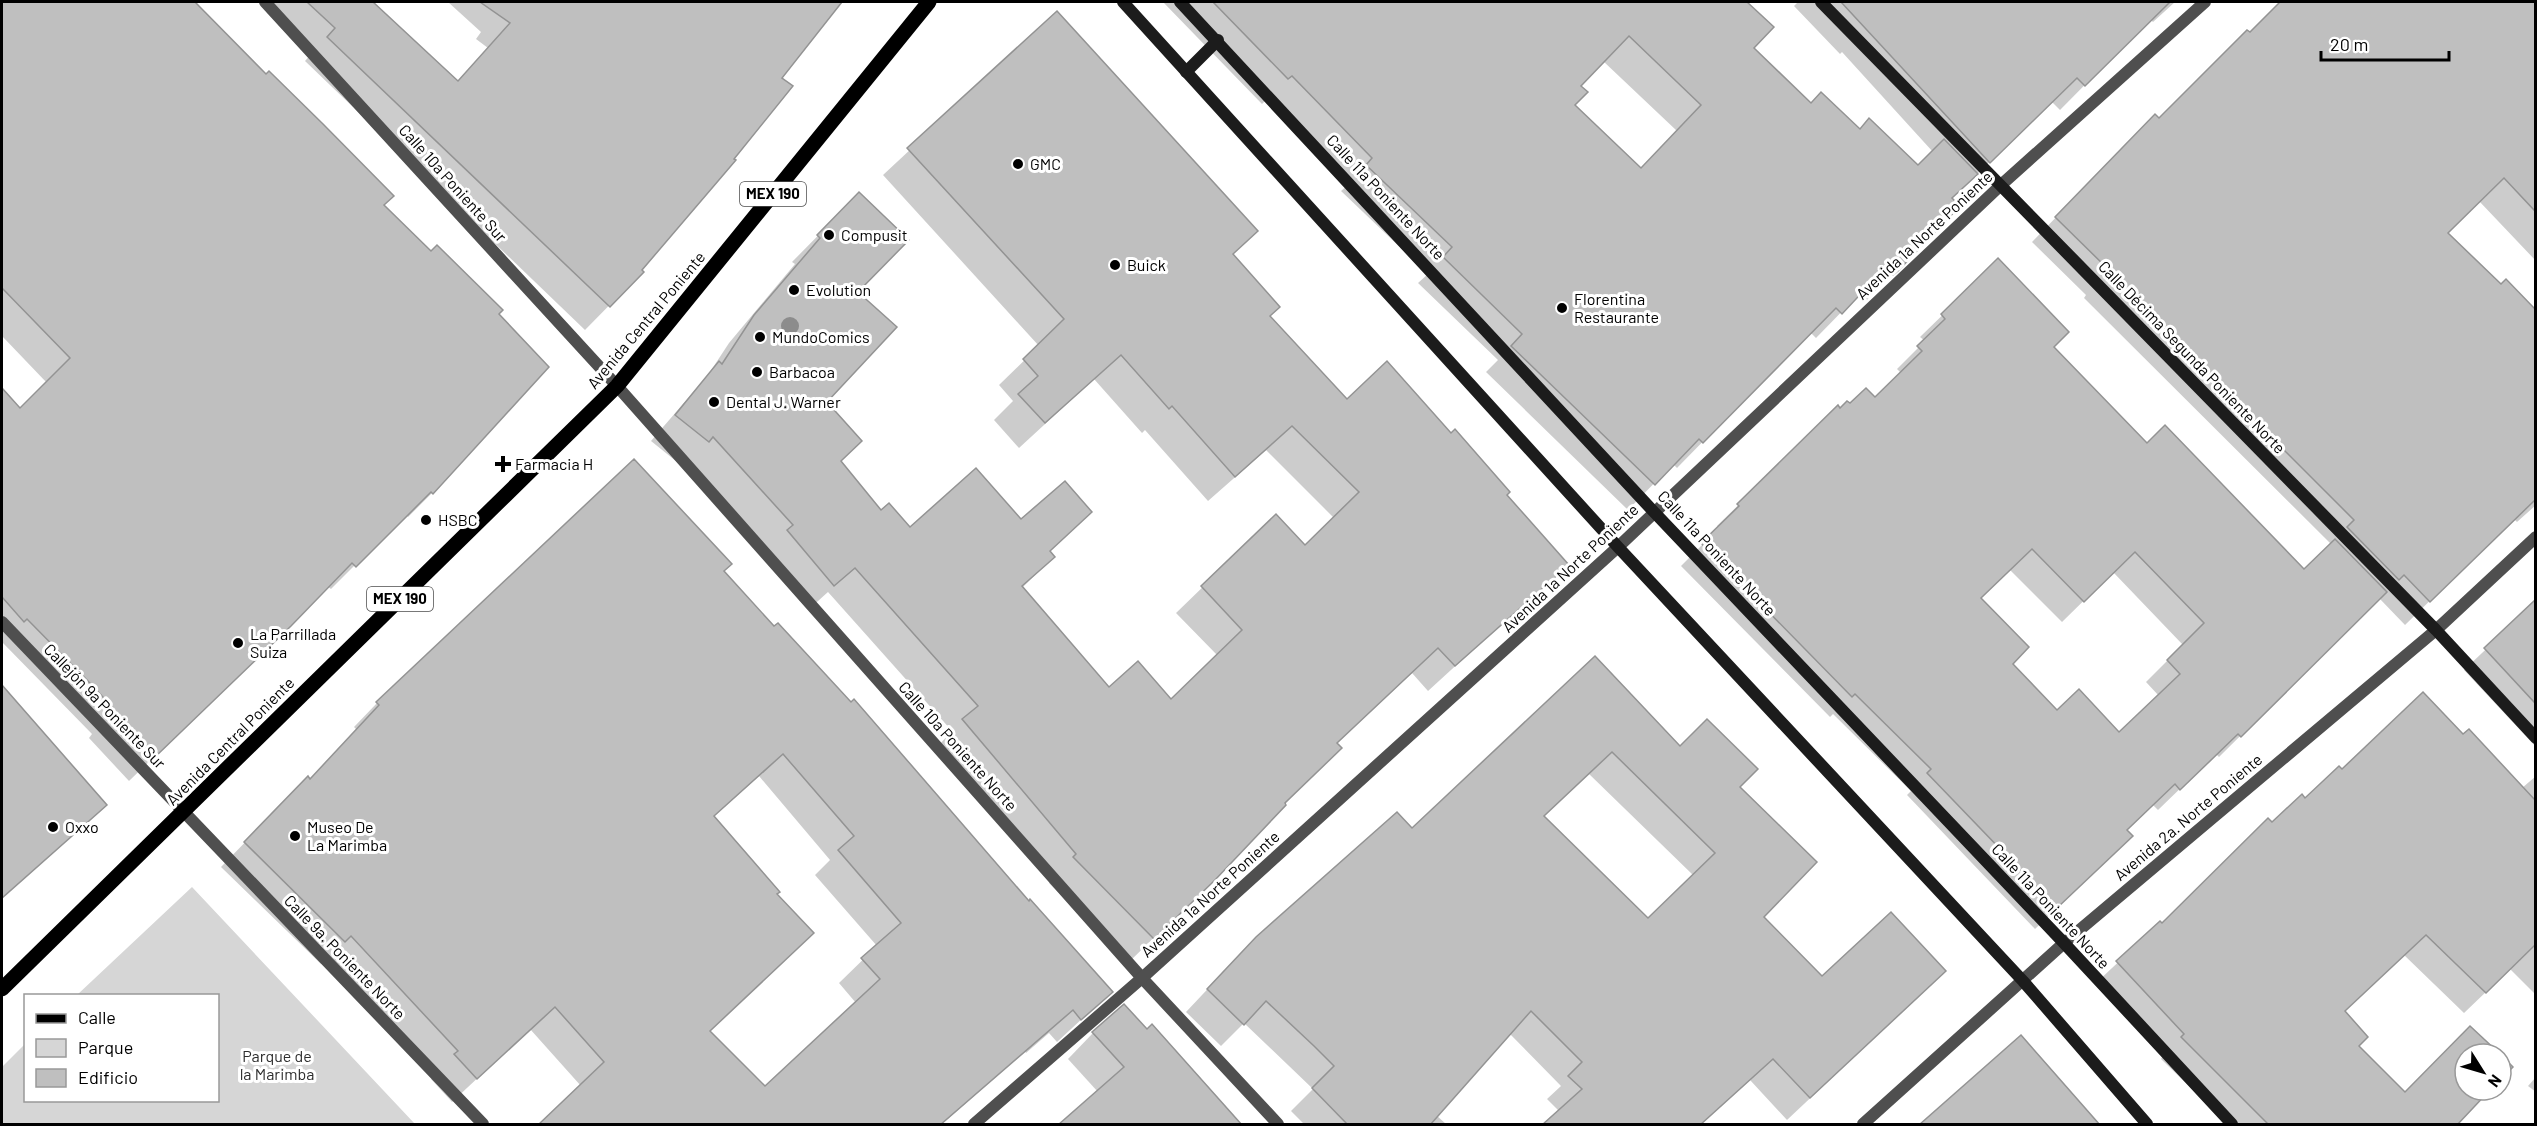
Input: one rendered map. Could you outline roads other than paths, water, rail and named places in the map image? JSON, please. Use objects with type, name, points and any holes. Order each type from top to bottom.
[{"type":"main road","name":"Avenida Central Poniente","points":[[2,989],[617,386],[929,2]]},
{"type":"main road","points":[[1123,2],[1618,547],[2023,981],[2147,1125]]},
{"type":"main road","name":"Calle 11a Poniente Norte","points":[[1180,2],[1218,40],[1654,512],[2064,943],[2232,1125]]},
{"type":"main road","name":"Calle Décima Segunda Poniente Norte","points":[[1821,2],[2436,630],[2535,738]]},
{"type":"main road","points":[[1186,72],[1218,40]]},
{"type":"street","name":"Calle 10a Poniente Sur","points":[[265,2],[617,386]]},
{"type":"street","name":"Avenida 1a Norte Poniente","points":[[974,1125],[1142,978],[1618,547],[2001,185],[2205,2]]},
{"type":"street","name":"Calle 10a Poniente Norte","points":[[617,386],[1142,978],[1278,1125]]},
{"type":"street","name":"Avenida 2a. Norte Poniente","points":[[1863,1125],[2064,943],[2436,630],[2535,537]]},
{"type":"street","name":"Callejón 9a Poniente Sur","points":[[2,622],[184,812]]},
{"type":"street","name":"Calle 9a. Poniente Norte","points":[[184,812],[483,1125]]},
{"type":"place","name":"GMC","points":[[1018,164]]},
{"type":"place","name":"Compusit","points":[[829,235]]},
{"type":"place","name":"Buick","points":[[1115,265]]},
{"type":"place","name":"Evolution","points":[[794,290]]},
{"type":"place","name":"Florentina Restaurante","points":[[1562,308]]},
{"type":"place","name":"MundoComics","points":[[760,337]]},
{"type":"place","name":"Barbacoa","points":[[757,372]]},
{"type":"place","name":"Dental J. Warner","points":[[714,402]]},
{"type":"place","name":"Farmacia H","points":[[503,464]]},
{"type":"place","name":"HSBC","points":[[426,520]]},
{"type":"place","name":"La Parrillada Suiza","points":[[238,643]]},
{"type":"place","name":"Oxxo","points":[[53,827]]},
{"type":"place","name":"Museo De La Marimba","points":[[295,836]]},
{"type":"park label","name":"Parque de la Marimba","points":[[277,1065]]}]
